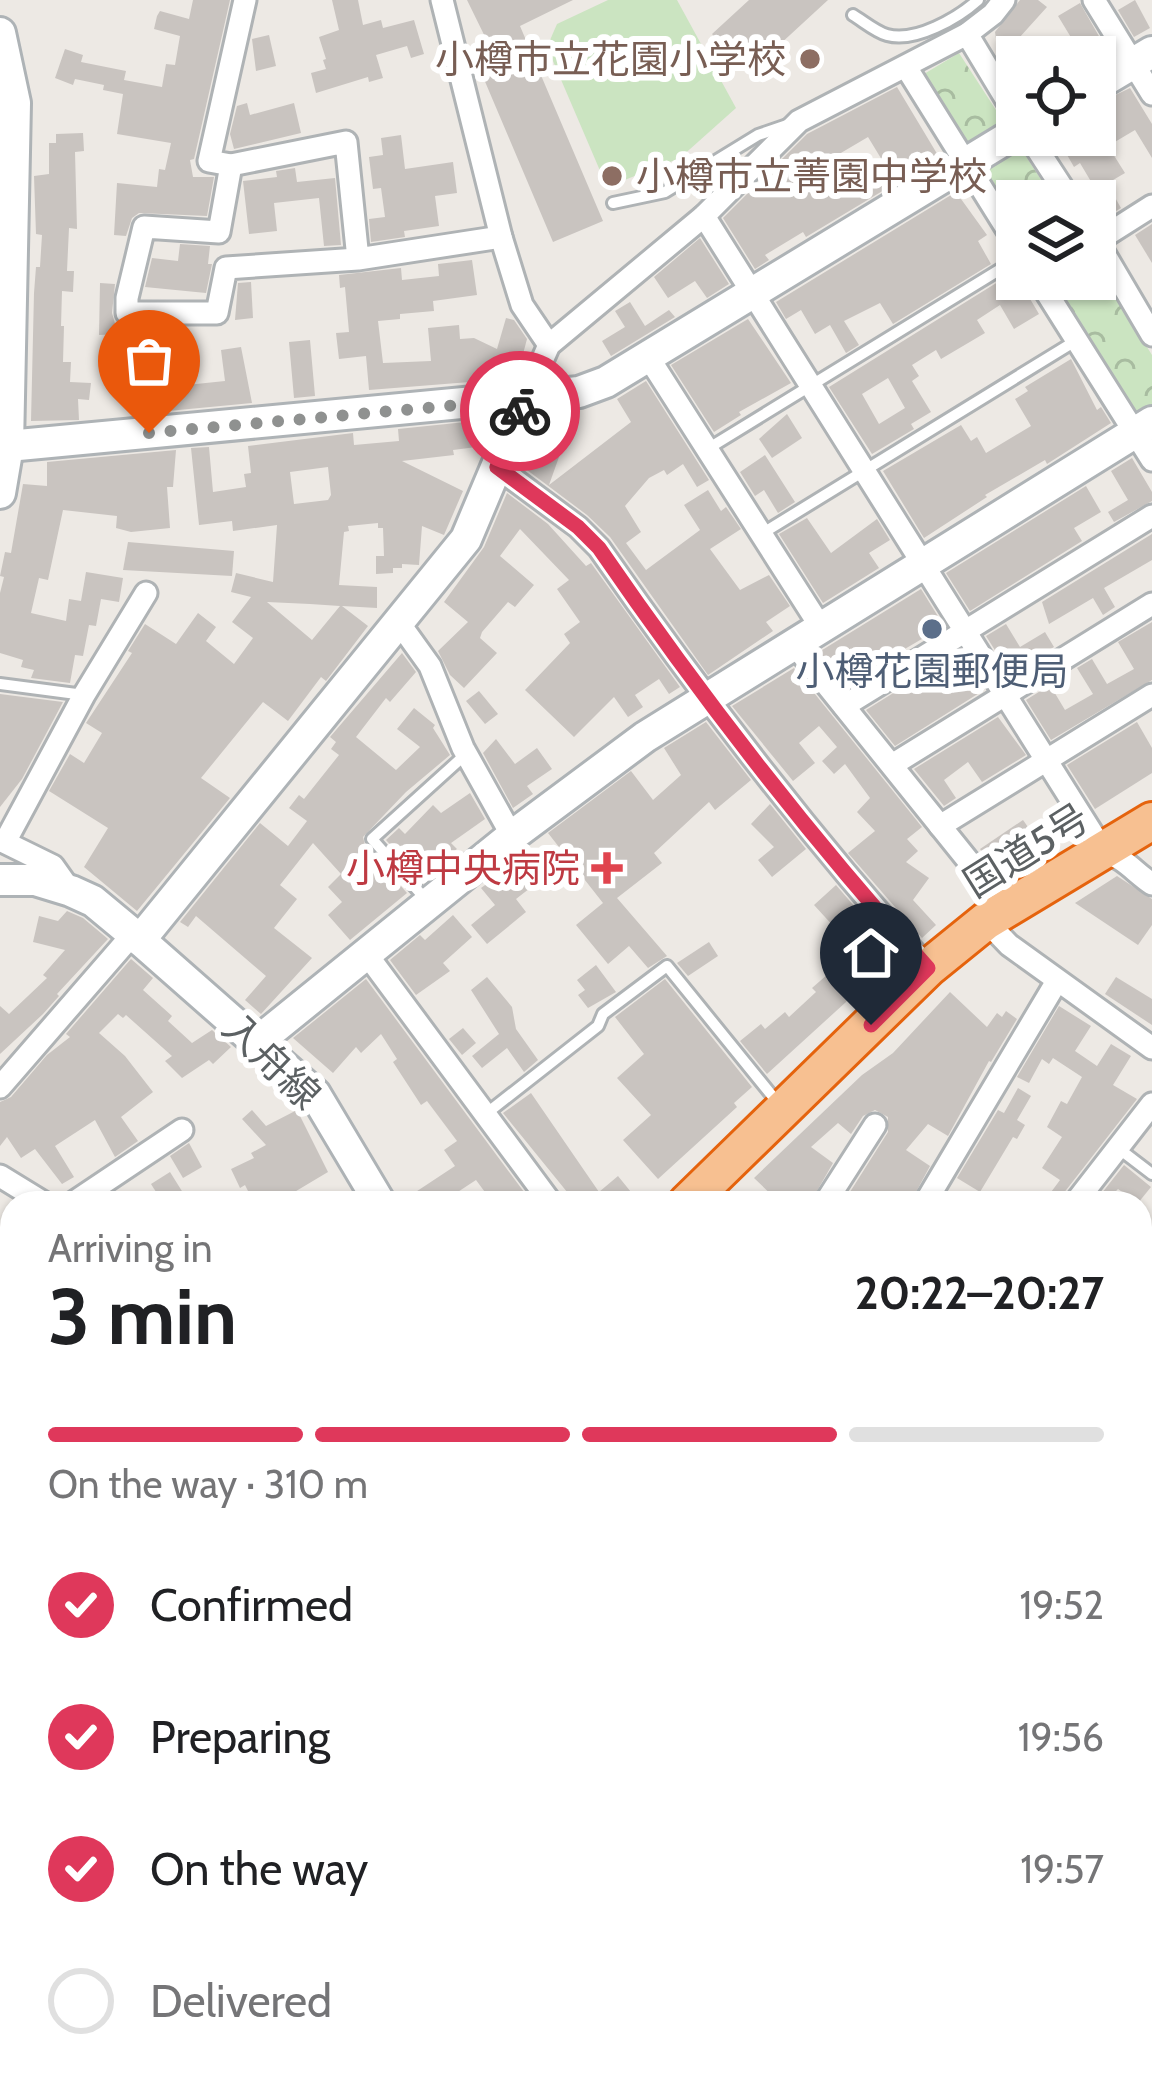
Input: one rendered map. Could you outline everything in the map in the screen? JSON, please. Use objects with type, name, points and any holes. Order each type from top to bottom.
[{"type":"highway","name":"国道5号","points":[[700,1191],[928,968],[996,915],[1152,821]]},
{"type":"street","points":[[245,0],[209,161],[231,165],[346,142],[358,259]]},
{"type":"street","points":[[442,0],[522,305],[549,345]]},
{"type":"street","points":[[1094,0],[1143,58],[1152,94]]},
{"type":"street","points":[[0,1088],[136,938],[466,539],[549,345],[704,216],[799,121],[967,34],[1002,1]]},
{"type":"street","points":[[0,33],[15,103],[7,215],[8,446],[0,494]]},
{"type":"street","points":[[967,34],[996,82]]},
{"type":"street","points":[[1116,74],[1143,58]]},
{"type":"street","points":[[906,67],[996,213]]},
{"type":"street","points":[[8,446],[579,392],[606,382],[996,144]]},
{"type":"street","points":[[231,165],[219,232],[144,227],[127,314],[218,314],[226,268],[358,259],[501,237]]},
{"type":"street","points":[[1116,228],[1152,206]]},
{"type":"street","points":[[704,216],[1104,852],[1123,858],[1152,884]]},
{"type":"street","points":[[1116,274],[1152,334]]},
{"type":"street","points":[[1051,300],[1143,427],[1152,460]]},
{"type":"street","points":[[647,355],[820,626]]},
{"type":"street","points":[[256,1042],[512,836],[705,697],[1143,427]]},
{"type":"street","points":[[497,467],[599,548],[705,697],[854,886],[928,968]]},
{"type":"street","points":[[844,706],[1152,516]]},
{"type":"street","points":[[71,891],[52,866],[3,841],[146,593]]},
{"type":"street","points":[[892,765],[1152,604]]},
{"type":"street","points":[[397,620],[430,666],[466,754],[512,836]]},
{"type":"street","points":[[793,643],[940,826],[996,915],[1009,945],[1152,1048]]},
{"type":"street","points":[[940,826],[1152,695]]},
{"type":"street","points":[[0,880],[35,880],[71,891]]},
{"type":"street","name":"入舟線","points":[[71,891],[93,901],[315,1094],[373,1191]]},
{"type":"street","points":[[368,956],[542,1191]]},
{"type":"street","points":[[932,1191],[1057,981]]},
{"type":"street","points":[[1084,1191],[1152,1104]]},
{"type":"street","points":[[833,1191],[875,1125]]},
{"type":"street","points":[[91,1191],[182,1130]]},
{"type":"lane","points":[[853,15],[890,37],[921,32],[961,16],[978,0]]},
{"type":"lane","points":[[613,203],[665,192],[758,134],[799,121]]},
{"type":"lane","points":[[709,448],[996,272]]},
{"type":"lane","points":[[762,534],[1077,340]]},
{"type":"lane","points":[[0,684],[84,695]]},
{"type":"lane","points":[[430,904],[371,839],[466,754]]},
{"type":"lane","points":[[487,1113],[667,966],[784,1111]]},
{"type":"lane","points":[[1118,1148],[1152,1174]]},
{"type":"green space","points":[[608,0],[677,0],[736,108],[680,158],[607,187],[547,47],[557,24]]},
{"type":"green space","points":[[959,53],[996,110],[996,156],[1026,156],[1041,180],[996,180],[996,191],[924,74]]},
{"type":"green space","points":[[1116,298],[1152,355],[1152,440],[1063,300]]},
{"type":"building","points":[[193,0],[230,0],[194,159],[190,160],[193,177],[214,177],[207,216],[139,213],[132,218],[126,236],[114,235],[117,183],[157,187],[171,143],[117,134],[123,94],[103,90],[104,85],[75,79],[73,85],[55,78],[65,49],[83,55],[81,62],[126,71],[124,80],[162,87],[166,64],[175,65],[180,36],[154,29],[157,16],[160,11],[189,19]]},
{"type":"building","points":[[332,0],[358,0],[363,25],[381,20],[383,28],[414,20],[424,54],[411,58],[407,46],[376,55],[383,78],[369,82],[368,77],[316,93],[311,73],[326,69],[319,37],[339,30]]},
{"type":"building","name":"小樽市立菁園中学校","points":[[467,0],[573,0],[520,26],[603,221],[553,242],[475,58],[492,51]]},
{"type":"building","name":"小樽市立花園小学校","points":[[749,0],[828,0],[753,69],[738,52],[732,57],[712,34]]},
{"type":"building","points":[[1020,0],[1038,0],[1047,7],[1021,36],[996,39],[995,32]]},
{"type":"building","points":[[1135,0],[1150,28],[1134,37],[1118,10]]},
{"type":"building","points":[[1080,3],[1099,36],[1070,36],[1058,16]]},
{"type":"building","points":[[269,35],[276,66],[256,71],[252,39]]},
{"type":"building","points":[[897,87],[939,157],[806,237],[803,232],[765,255],[769,260],[755,269],[723,218],[753,188],[778,173],[775,166],[807,134]],"holes":[[[868,137],[882,160],[843,183],[829,160]]]},
{"type":"building","points":[[1130,88],[1152,124],[1152,158],[1135,130],[1116,141],[1116,95]]},
{"type":"building","points":[[247,103],[250,115],[294,103],[301,133],[234,149],[230,134],[237,106]]},
{"type":"building","points":[[83,133],[84,151],[75,152],[77,229],[69,228],[67,271],[74,271],[73,292],[62,291],[61,326],[63,362],[71,362],[70,382],[91,383],[89,400],[78,399],[79,420],[31,421],[34,293],[42,235],[36,234],[34,176],[49,174],[49,143],[56,143],[56,134]]},
{"type":"building","points":[[401,135],[405,169],[453,162],[457,193],[435,196],[439,226],[371,242],[369,219],[385,217],[381,188],[373,189],[369,157],[383,155],[381,138]]},
{"type":"building","points":[[1068,156],[1114,156],[1125,173],[1113,180],[1090,180],[1080,163],[1074,167]]},
{"type":"building","points":[[295,168],[297,182],[335,178],[341,245],[324,246],[319,198],[274,203],[277,231],[249,234],[243,181],[277,177],[276,171]]},
{"type":"building","points":[[956,192],[987,235],[978,241],[991,264],[893,324],[880,303],[844,321],[859,345],[846,353],[830,325],[815,334],[801,310],[786,319],[776,302]]},
{"type":"building","points":[[1152,224],[1152,263],[1135,235]]},
{"type":"building","points":[[700,238],[729,284],[707,298],[695,281],[668,298],[654,277]]},
{"type":"building","points":[[180,244],[210,246],[206,293],[145,287],[152,258],[178,261]]},
{"type":"building","points":[[472,260],[477,295],[433,301],[434,311],[378,321],[383,363],[431,361],[428,328],[459,325],[460,339],[474,338],[497,349],[506,318],[514,320],[527,339],[515,366],[507,363],[495,380],[369,390],[366,356],[339,359],[336,333],[349,332],[345,287],[340,288],[339,275],[401,268],[402,280],[439,276],[438,264]]},
{"type":"building","points":[[251,282],[253,318],[235,320],[238,283]]},
{"type":"building","points":[[100,283],[115,284],[112,313],[118,334],[99,335]]},
{"type":"building","points":[[996,283],[996,300],[1031,300],[1039,314],[1014,329],[1000,305],[977,320],[985,333],[941,359],[936,350],[912,365],[919,376],[912,381],[931,412],[911,424],[914,429],[872,454],[829,387]],"holes":[[[888,378],[905,408],[879,424],[862,394]]]},
{"type":"building","points":[[630,302],[645,326],[669,310],[675,317],[611,356],[602,341],[625,327],[615,311]]},
{"type":"building","points":[[748,319],[791,383],[714,432],[671,365]]},
{"type":"building","points":[[310,340],[315,396],[294,398],[289,342]]},
{"type":"building","points":[[241,347],[252,403],[147,413],[143,386],[151,386],[146,358],[170,355],[177,386],[225,381],[221,350]]},
{"type":"building","points":[[1071,359],[1097,410],[1101,407],[1111,423],[1047,464],[1045,460],[985,495],[924,538],[883,471],[961,425],[971,441],[977,437],[986,453],[1031,426],[1015,399],[1028,391],[1025,387]]},
{"type":"building","points":[[646,381],[709,480],[697,487],[683,464],[667,475],[664,470],[649,478],[625,506],[641,532],[626,543],[646,570],[700,530],[684,505],[708,490],[721,511],[726,507],[741,529],[710,549],[740,590],[769,575],[790,606],[766,622],[773,631],[708,675],[610,537],[519,464],[539,415],[575,412],[549,485],[631,422],[617,399]]},
{"type":"building","points":[[787,414],[802,438],[772,458],[759,439]]},
{"type":"building","points":[[485,420],[488,437],[484,446],[402,461],[463,491],[444,535],[422,526],[419,565],[402,564],[393,573],[376,574],[376,556],[384,556],[383,528],[378,523],[348,526],[339,585],[377,587],[377,608],[342,606],[368,626],[288,721],[263,702],[201,778],[230,798],[137,911],[84,867],[108,828],[49,791],[70,754],[84,763],[102,733],[86,723],[132,653],[128,651],[145,624],[176,644],[198,613],[216,627],[206,641],[234,664],[253,638],[232,622],[251,597],[231,592],[236,573],[273,582],[277,525],[233,531],[232,521],[199,525],[191,448],[209,447],[213,492],[246,487],[244,474],[251,473],[248,446],[353,433],[354,445],[399,441],[398,429]],"holes":[[[328,467],[328,500],[294,504],[290,472]],[[267,602],[310,604],[340,606],[312,640]]]},
{"type":"building","points":[[176,450],[173,487],[167,487],[170,528],[131,532],[116,528],[117,516],[63,510],[48,580],[39,578],[31,613],[66,621],[69,599],[81,601],[86,572],[123,578],[119,602],[101,599],[96,626],[89,625],[83,656],[75,655],[70,683],[31,678],[34,670],[21,667],[23,660],[0,653],[4,577],[0,576],[5,552],[11,553],[23,484],[47,486],[47,462]]},
{"type":"building","points":[[765,455],[795,502],[778,513],[764,490],[755,496],[740,472]]},
{"type":"building","points":[[1132,458],[1152,492],[1152,501],[1114,522],[1108,512],[1128,500],[1111,471]]},
{"type":"building","points":[[1086,486],[1101,512],[1074,528],[1082,541],[970,611],[946,573]]},
{"type":"building","points":[[507,493],[548,524],[586,566],[591,563],[680,687],[669,694],[659,679],[635,695],[643,707],[628,717],[614,697],[574,737],[525,690],[570,643],[564,634],[580,622],[557,589],[569,580],[520,529],[500,556],[534,585],[515,607],[508,602],[482,632],[480,638],[497,653],[464,688],[450,675],[438,651],[468,622],[444,602],[484,547]]},
{"type":"building","points":[[807,518],[831,553],[877,519],[890,540],[869,553],[879,568],[823,603],[779,534]]},
{"type":"building","points":[[1152,534],[1152,560],[1104,588],[1115,607],[1103,615],[1093,598],[1049,624],[1042,602]]},
{"type":"building","points":[[128,542],[234,551],[232,576],[123,570]]},
{"type":"building","points":[[921,589],[944,626],[845,684],[819,652]]},
{"type":"building","points":[[1152,622],[1152,680],[1051,740],[1026,700],[1050,685],[1065,710],[1093,694],[1077,668],[1092,659],[1107,684],[1134,669],[1118,642]]},
{"type":"building","points":[[1006,624],[1020,647],[1045,632],[1054,647],[1010,674],[986,636]]},
{"type":"building","points":[[402,653],[416,672],[390,702],[386,698],[356,737],[396,770],[420,747],[397,729],[414,708],[435,725],[450,755],[363,837],[407,893],[350,940],[328,915],[342,902],[328,887],[341,874],[313,843],[280,885],[297,899],[274,928],[312,958],[261,1014],[245,1000],[266,976],[196,916],[188,927],[180,922],[260,823],[288,846],[307,821],[289,808],[299,795],[304,799],[339,755],[331,749],[336,742],[330,737]]},
{"type":"building","points":[[945,661],[963,689],[977,679],[984,690],[895,746],[866,710]]},
{"type":"building","points":[[794,668],[922,827],[907,839],[918,851],[906,862],[929,878],[913,900],[936,925],[922,938],[848,853],[875,831],[857,812],[870,798],[845,764],[834,774],[822,761],[837,747],[819,726],[799,743],[815,763],[793,781],[732,706]]},
{"type":"building","points":[[479,691],[498,714],[485,724],[466,701]]},
{"type":"building","points":[[0,694],[63,702],[22,779],[0,807]]},
{"type":"building","points":[[998,717],[1026,755],[982,782],[968,762],[944,780],[956,798],[944,806],[914,769]]},
{"type":"building","points":[[706,722],[751,780],[715,810],[709,802],[654,853],[662,863],[617,898],[667,956],[648,968],[629,946],[608,964],[576,925],[603,903],[548,833],[631,771],[653,800],[681,775],[664,748]]},
{"type":"building","points":[[1137,722],[1152,748],[1152,773],[1095,809],[1067,765]]},
{"type":"building","points":[[496,739],[515,764],[537,748],[552,769],[527,786],[533,794],[513,808],[483,753]]},
{"type":"building","points":[[470,793],[485,819],[451,843],[457,849],[419,877],[386,840],[399,828],[405,834],[433,805],[441,813]]},
{"type":"building","points":[[770,804],[806,849],[772,877],[758,860],[774,847],[751,824]]},
{"type":"building","points":[[1023,820],[1042,847],[1000,876],[980,849]]},
{"type":"building","points":[[517,862],[534,885],[516,899],[526,912],[487,944],[471,925],[495,905],[481,888]]},
{"type":"building","points":[[1117,876],[1152,899],[1152,925],[1138,945],[1075,903]]},
{"type":"building","points":[[836,885],[897,956],[863,981],[767,1074],[740,1041],[785,1012],[789,1017],[816,992],[812,988],[828,974],[824,969],[866,938],[847,916],[835,928],[814,905]]},
{"type":"building","points":[[67,911],[108,939],[43,1014],[0,1054],[0,1006],[9,1014],[47,978],[43,975],[65,950],[33,942],[39,916],[58,921]]},
{"type":"building","points":[[453,915],[472,937],[443,963],[450,971],[416,995],[390,960],[420,935],[425,940]]},
{"type":"building","points":[[709,942],[718,956],[688,976],[677,963]]},
{"type":"building","points":[[131,959],[153,978],[143,990],[172,1016],[168,1021],[192,1043],[212,1030],[231,1047],[213,1064],[209,1060],[182,1078],[165,1061],[172,1056],[126,1015],[118,1014],[99,1033],[125,1056],[153,1092],[121,1117],[138,1141],[115,1157],[95,1120],[55,1146],[74,1177],[62,1184],[35,1149],[21,1158],[7,1137],[0,1146],[0,1102],[11,1097],[47,1055],[70,1037],[66,1034]]},
{"type":"building","points":[[596,965],[616,992],[588,1008],[578,995],[585,990],[577,980]]},
{"type":"building","points":[[487,977],[512,1007],[516,1029],[538,1060],[524,1072],[507,1048],[482,1068],[472,1056],[499,1034],[471,990]]},
{"type":"building","points":[[1116,977],[1152,999],[1152,1025],[1105,994]]},
{"type":"building","points":[[366,979],[523,1191],[484,1191],[476,1180],[459,1191],[417,1191],[455,1166],[444,1150],[457,1141],[427,1101],[421,1105],[381,1034],[361,1053],[356,1047],[333,1073],[293,1038]]},
{"type":"building","points":[[665,979],[752,1087],[734,1103],[737,1107],[658,1179],[623,1140],[651,1115],[617,1078],[644,1054],[615,1017]]},
{"type":"building","points":[[950,992],[987,1027],[997,1013],[1002,1017],[1006,1011],[1017,1019],[948,1136],[928,1124],[906,1150],[930,1166],[916,1191],[851,1191],[888,1132],[888,1117],[875,1110],[863,1116],[851,1134],[838,1123],[811,1147],[833,1163],[817,1191],[768,1191],[754,1178],[862,1075],[893,1053]]},
{"type":"building","points":[[1059,1006],[1091,1026],[1075,1051],[1097,1066],[1111,1044],[1131,1056],[1113,1085],[1137,1099],[1065,1191],[1052,1191],[1060,1180],[1042,1168],[1062,1137],[1047,1127],[1082,1077],[1053,1058],[1049,1064],[1042,1059],[1029,1083],[1017,1077]]},
{"type":"building","points":[[463,1028],[476,1043],[462,1055],[449,1039]]},
{"type":"building","points":[[1018,1088],[1031,1096],[1017,1120],[1025,1125],[978,1191],[957,1178],[998,1110],[1004,1113]]},
{"type":"building","points":[[531,1093],[598,1191],[566,1191],[503,1113]]},
{"type":"building","points":[[252,1110],[266,1126],[297,1110],[328,1172],[296,1191],[240,1188],[231,1169],[254,1158],[251,1153],[266,1145],[242,1119]]},
{"type":"building","points":[[189,1143],[202,1167],[183,1178],[170,1156]]},
{"type":"building","points":[[1124,1165],[1151,1187],[1148,1191],[1104,1191]]},
{"type":"building","points":[[170,1172],[182,1191],[155,1191],[151,1184]]},
{"type":"building","points":[[618,1176],[630,1191],[600,1191]]},
{"type":"way so far","points":[[149,433],[525,399],[520,411]]},
{"type":"place","name":"小樽市立花園小学校","points":[[810,59]]},
{"type":"place","name":"小樽市立菁園中学校","points":[[612,176]]},
{"type":"place","name":"小樽花園郵便局","points":[[932,629]]},
{"type":"place","name":"小樽中央病院","points":[[607,868]]},
{"type":"route","points":[[520,411],[497,467],[599,548],[705,697],[854,886],[928,968],[871,1025]]}]
